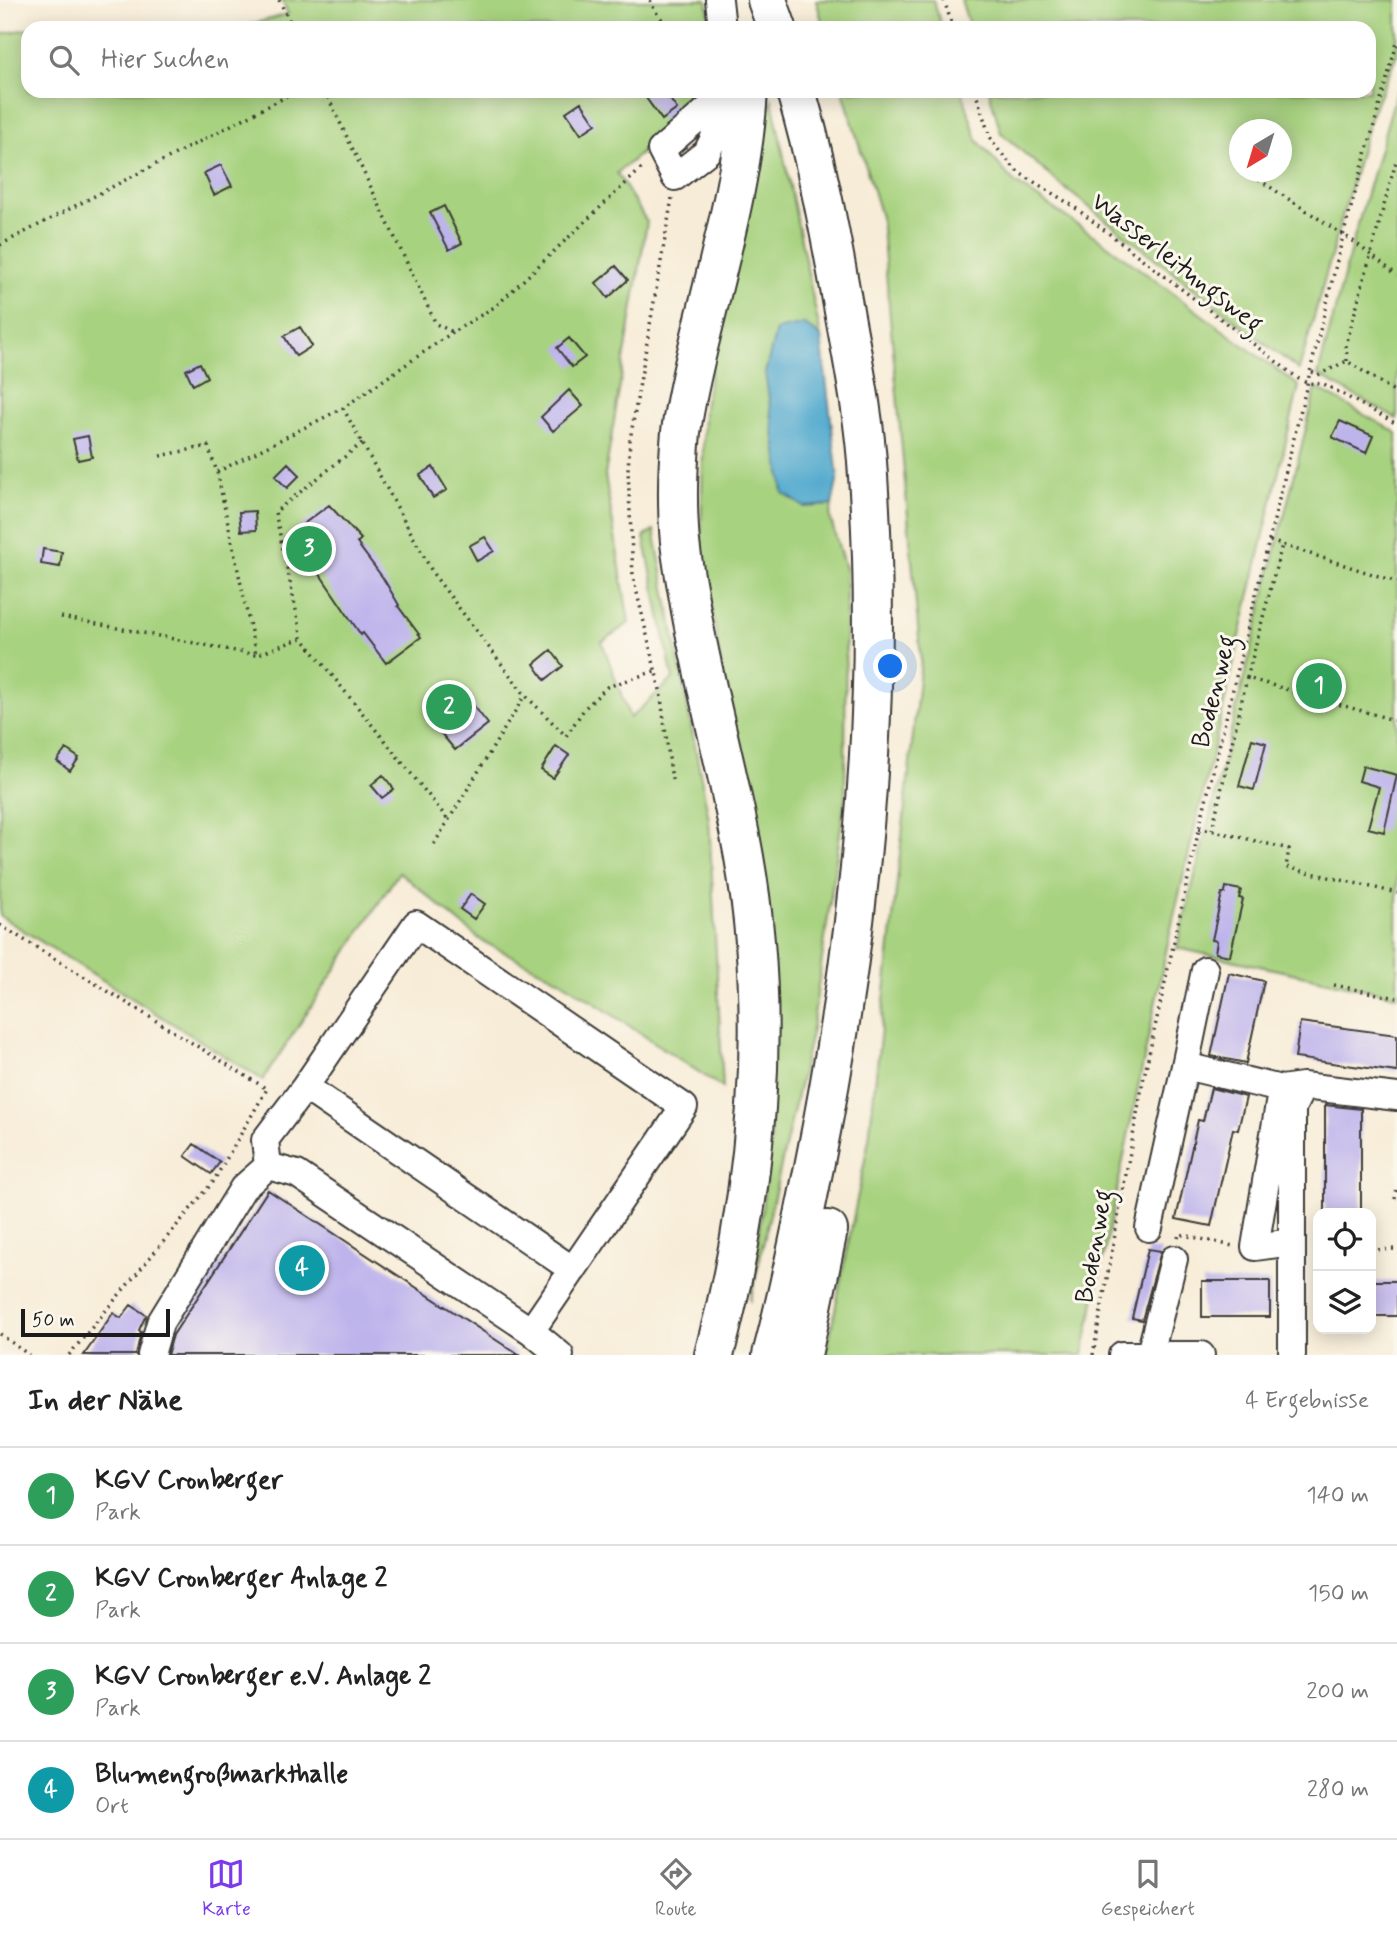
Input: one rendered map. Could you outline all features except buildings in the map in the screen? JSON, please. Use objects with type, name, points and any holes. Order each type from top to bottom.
[{"type":"highway","points":[[746,0],[748,21]]},
{"type":"highway","points":[[767,0],[774,21]]},
{"type":"highway","points":[[793,0],[800,21]]},
{"type":"highway","points":[[714,1355],[736,1262],[754,1137],[758,1070],[757,993],[754,935],[744,859],[695,632],[679,531],[679,483],[681,432],[740,161],[731,98]]},
{"type":"highway","points":[[772,1355],[821,1134],[851,963],[868,793],[872,703],[873,607],[868,474],[857,380],[829,225],[798,98]]},
{"type":"highway","points":[[802,1355],[842,1154],[873,974],[886,881],[896,707],[896,600],[889,458],[868,297],[835,138],[823,98]]},
{"type":"street","points":[[719,0],[721,21]]},
{"type":"street","points":[[724,98],[661,150],[675,177],[707,152],[728,98]]},
{"type":"street","points":[[268,1166],[265,1140],[305,1087],[416,924],[684,1107],[531,1331]]},
{"type":"street","points":[[1149,1227],[1205,970]]},
{"type":"street","points":[[1185,1066],[1292,1087],[1397,1097]]},
{"type":"street","points":[[305,1087],[573,1270]]},
{"type":"street","points":[[1292,1087],[1292,1355]]},
{"type":"street","points":[[1292,1087],[1255,1247],[1292,1242]]},
{"type":"street","points":[[268,1166],[297,1174],[531,1331],[560,1355]]},
{"type":"street","points":[[151,1355],[160,1323],[236,1199],[243,1188],[268,1166]]},
{"type":"street","points":[[1150,1354],[1174,1259]]},
{"type":"street","points":[[1122,1355],[1201,1355]]},
{"type":"path","points":[[279,0],[290,21]]},
{"type":"path","points":[[650,0],[663,21]]},
{"type":"path","points":[[944,0],[951,21]]},
{"type":"path","name":"Bodenweg","points":[[1093,1355],[1147,1065],[1199,830],[1343,236],[1397,43]]},
{"type":"path","points":[[0,246],[284,98]]},
{"type":"path","points":[[328,98],[436,324],[453,332]]},
{"type":"path","name":"Wasserleitungsweg","points":[[977,98],[990,137],[1018,172],[1073,206],[1307,383],[1324,384],[1397,425]]},
{"type":"path","points":[[218,471],[343,408],[453,332],[496,306],[661,150]]},
{"type":"path","points":[[1397,159],[1346,345],[1348,361],[1397,393]]},
{"type":"path","points":[[672,779],[660,690],[633,576],[628,470],[630,440],[675,177]]},
{"type":"path","points":[[1262,182],[1397,275]]},
{"type":"path","points":[[1312,372],[1318,375],[1348,361]]},
{"type":"path","points":[[343,408],[434,575],[525,695],[566,736],[585,708],[607,687],[655,671]]},
{"type":"path","points":[[362,443],[275,512],[302,638],[450,822]]},
{"type":"path","points":[[160,456],[208,446],[218,471],[256,655]]},
{"type":"path","points":[[1270,541],[1397,582]]},
{"type":"path","points":[[1212,830],[1247,678],[1282,545]]},
{"type":"path","points":[[61,617],[256,655],[302,638]]},
{"type":"path","points":[[1247,678],[1397,721]]},
{"type":"path","points":[[434,844],[450,822],[525,695]]},
{"type":"path","points":[[1199,830],[1212,830],[1289,849],[1286,867],[1397,893]]},
{"type":"path","points":[[0,925],[267,1089],[212,1182],[69,1355]]},
{"type":"path","points":[[1334,985],[1397,998]]},
{"type":"path","points":[[1147,1065],[1153,1067]]},
{"type":"path","points":[[1395,1199],[1397,1189]]},
{"type":"path","points":[[1174,1259],[1179,1234],[1242,1248],[1255,1247]]},
{"type":"path","points":[[1376,1250],[1397,1250]]},
{"type":"path","points":[[0,1334],[29,1355]]},
{"type":"green space","points":[[282,0],[707,0],[710,21],[262,21],[288,14]]},
{"type":"green space","points":[[816,0],[933,0],[940,21],[822,21]]},
{"type":"green space","points":[[961,0],[1397,0],[1397,54],[1370,118],[1299,370],[1062,186],[1001,133],[991,98],[1376,98],[1376,21],[968,21]]},
{"type":"green space","points":[[21,30],[21,98],[692,98],[685,117],[617,173],[647,222],[605,475],[629,623],[602,642],[630,718],[673,679],[644,537],[654,530],[709,820],[723,1088],[560,980],[482,941],[399,872],[263,1080],[0,916],[0,34]]},
{"type":"green space","points":[[1397,90],[1397,419],[1318,375]]},
{"type":"green space","points":[[845,98],[964,98],[977,140],[1014,182],[1099,239],[1299,386],[1169,937],[1083,1355],[826,1355],[869,1139],[921,661],[881,217]]},
{"type":"green space","points":[[772,99],[821,337],[804,324],[804,507],[832,505],[830,517],[846,572],[845,798],[812,1029],[750,1302],[771,1138],[759,897],[701,541],[704,407],[757,143]]},
{"type":"green space","points":[[1316,388],[1397,433],[1397,996],[1177,948]]},
{"type":"water","points":[[804,324],[821,337],[838,477],[832,505],[804,507],[783,493],[765,373],[776,330]]},
{"type":"place","name":"KGV Cronberger e.V. Anlage 2","points":[[309,549]]},
{"type":"place","name":"KGV Cronberger","points":[[1319,686]]},
{"type":"place","name":"KGV Cronberger Anlage 2","points":[[449,707]]},
{"type":"place","name":"Blumengroßmarkthalle","points":[[302,1268]]}]
